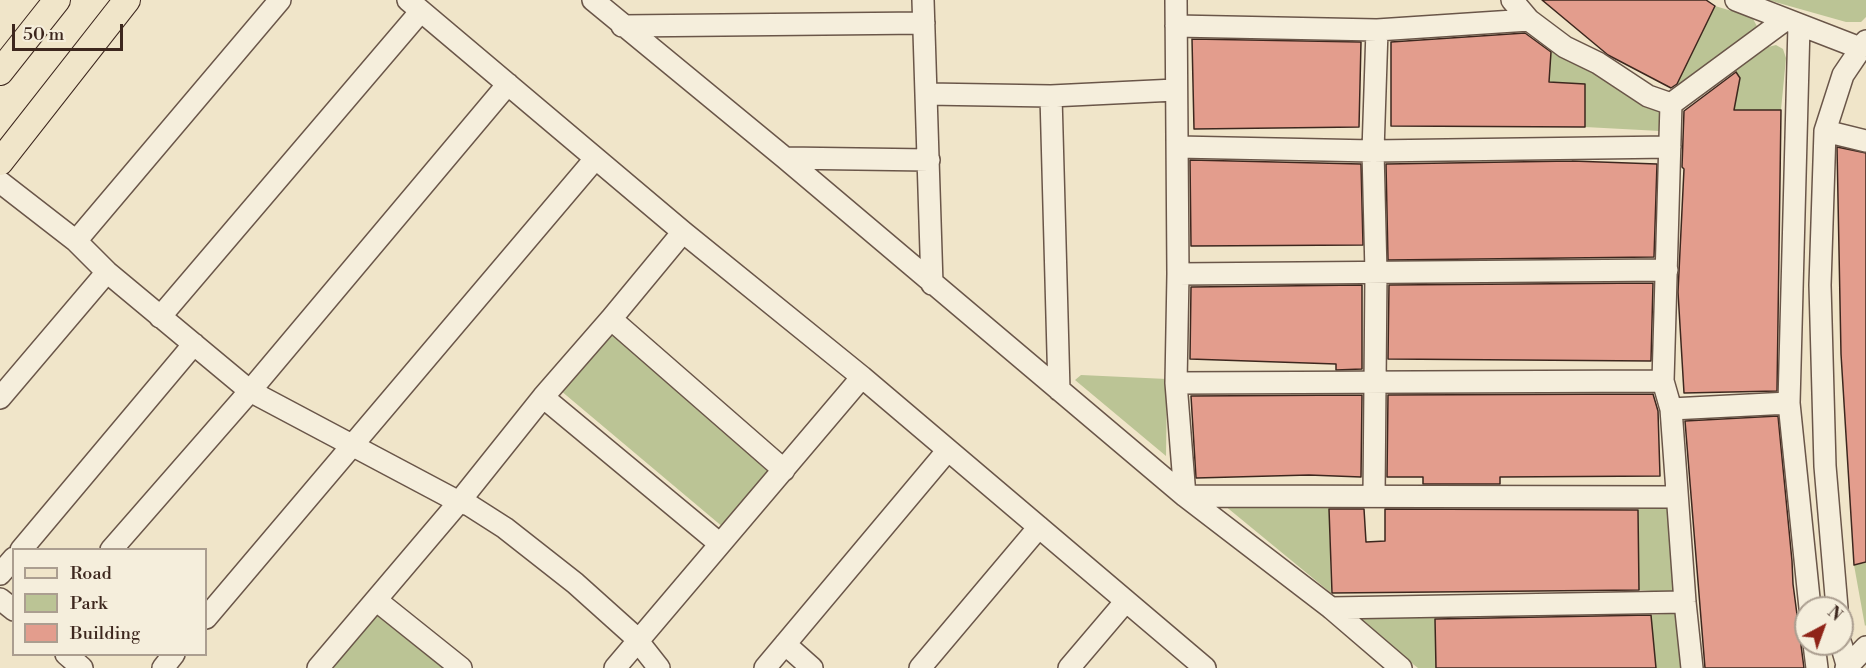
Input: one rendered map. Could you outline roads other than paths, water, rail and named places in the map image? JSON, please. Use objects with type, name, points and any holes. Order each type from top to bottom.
[{"type":"main road","points":[[0,72],[57,0]]},
{"type":"main road","points":[[0,162],[127,0]]},
{"type":"street","points":[[76,241],[280,0]]},
{"type":"street","points":[[593,0],[785,158],[1185,496],[1331,608],[1401,668]]},
{"type":"street","points":[[923,0],[932,284]]},
{"type":"street","points":[[1176,0],[1179,274],[1176,383],[1185,496]]},
{"type":"street","points":[[1512,0],[1529,20],[1565,47],[1598,63],[1639,91],[1671,104]]},
{"type":"street","points":[[1736,0],[1792,22],[1863,44],[1840,83],[1825,130],[1820,296],[1825,466],[1837,596]]},
{"type":"street","points":[[160,317],[415,5],[682,232],[862,377],[1205,668]]},
{"type":"street","points":[[1176,26],[1377,30],[1529,20]]},
{"type":"street","points":[[1671,104],[1792,22]]},
{"type":"street","points":[[1792,22],[1789,403],[1809,596]]},
{"type":"street","points":[[622,26],[924,23]]},
{"type":"street","points":[[1374,496],[1376,273],[1373,151],[1377,30]]},
{"type":"street","points":[[112,548],[250,391],[508,84]]},
{"type":"street","points":[[927,94],[1051,96],[1176,90]]},
{"type":"street","points":[[1051,96],[1059,390]]},
{"type":"street","points":[[1671,104],[1663,381],[1671,409],[1692,668]]},
{"type":"street","points":[[1825,130],[1866,141]]},
{"type":"street","points":[[1178,147],[1373,151],[1670,147]]},
{"type":"street","points":[[785,158],[929,160]]},
{"type":"street","points":[[207,617],[595,159]]},
{"type":"street","points":[[0,182],[76,241],[160,317],[250,391],[459,502],[469,504],[542,555],[633,635],[659,668]]},
{"type":"street","points":[[318,668],[459,502],[543,397],[682,232]]},
{"type":"street","points":[[1179,274],[1667,270]]},
{"type":"street","points":[[0,398],[108,272]]},
{"type":"street","points":[[611,319],[784,470]]},
{"type":"street","points":[[22,548],[194,344]]},
{"type":"street","points":[[615,668],[862,377]]},
{"type":"street","points":[[1176,383],[1663,381]]},
{"type":"street","points":[[543,397],[720,544]]},
{"type":"street","points":[[1671,409],[1789,403]]},
{"type":"street","points":[[765,668],[948,450]]},
{"type":"street","points":[[1185,496],[1677,496]]},
{"type":"street","points":[[920,668],[1039,527]]},
{"type":"street","points":[[0,574],[12,560]]},
{"type":"street","points":[[0,599],[12,608]]},
{"type":"street","points":[[376,600],[461,668]]},
{"type":"street","points":[[1069,668],[1126,601]]},
{"type":"street","points":[[1331,608],[1685,602]]},
{"type":"street","points":[[785,644],[812,668]]},
{"type":"street","points":[[1847,668],[1866,647]]},
{"type":"street","points":[[68,656],[82,668]]},
{"type":"street","points":[[163,668],[172,656]]}]
